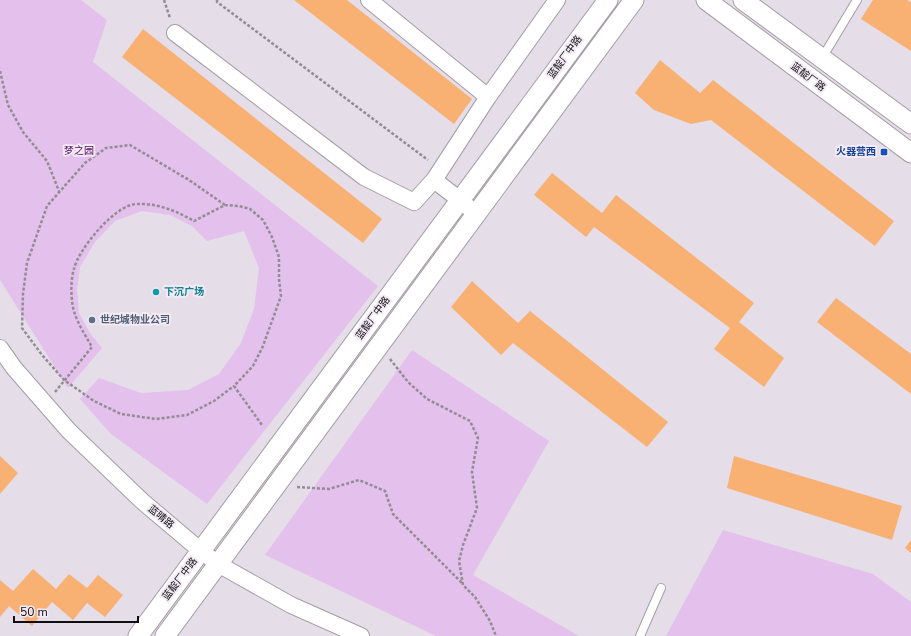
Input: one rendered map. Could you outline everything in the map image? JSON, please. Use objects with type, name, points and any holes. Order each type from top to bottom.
[{"type":"street","points":[[369,0],[488,97]]},
{"type":"street","points":[[175,33],[364,178],[414,202],[437,174],[488,97],[557,0]]},
{"type":"street","name":"蓝靛厂中路","points":[[138,636],[608,0]]},
{"type":"street","points":[[165,636],[634,0]]},
{"type":"street","name":"蓝靛厂路","points":[[706,0],[911,153]]},
{"type":"street","points":[[743,0],[911,124]]},
{"type":"street","points":[[437,174],[460,200],[476,214]]},
{"type":"street","name":"蓝晴路","points":[[0,348],[14,368],[69,431],[142,501],[201,551],[218,564],[291,605],[361,636]]},
{"type":"lane","points":[[822,58],[857,0]]},
{"type":"lane","points":[[640,636],[661,588]]},
{"type":"path","points":[[216,0],[437,174]]},
{"type":"path","points":[[0,71],[8,105],[23,132],[46,161],[59,191]]},
{"type":"path","points":[[130,145],[189,180],[224,205],[239,206],[250,209],[262,220],[272,237],[279,257],[281,296],[263,346],[253,366],[234,386],[214,401],[187,415],[156,419],[120,414],[94,401],[64,380],[42,355],[22,328],[23,294],[28,263],[47,206],[59,191],[85,163],[106,148],[130,145]]},
{"type":"path","points":[[50,397],[92,347],[80,327],[72,301],[74,269],[79,256],[104,224],[116,212],[135,204],[154,206],[176,211],[194,221],[224,205]]},
{"type":"path","points":[[390,355],[390,361],[408,382],[427,399],[470,422],[478,438],[472,472],[477,508],[464,544],[460,561],[463,585]]},
{"type":"path","points":[[234,386],[262,425]]},
{"type":"path","points":[[291,486],[329,489],[359,480],[385,491],[393,514],[475,597],[490,621],[496,636]]},
{"type":"green space","name":"梦之园","points":[[0,0],[81,0],[107,20],[93,62],[378,286],[207,504],[111,434],[80,399],[99,378],[141,393],[188,390],[219,374],[241,343],[254,309],[259,268],[244,231],[207,241],[192,226],[170,215],[142,211],[115,221],[95,242],[80,267],[77,290],[79,313],[90,333],[102,348],[68,388],[0,280]]},
{"type":"green space","points":[[412,350],[549,441],[473,575],[579,636],[436,636],[265,555]]},
{"type":"green space","points":[[723,530],[873,574],[911,602],[911,636],[666,636]]},
{"type":"building","points":[[294,0],[347,0],[472,99],[454,124]]},
{"type":"building","points":[[873,0],[907,0],[911,2],[911,51],[861,19]]},
{"type":"building","points":[[143,29],[382,219],[363,243],[122,57]]},
{"type":"building","points":[[660,60],[700,93],[713,80],[894,221],[875,246],[711,120],[691,124],[654,110],[635,93]]},
{"type":"building","points":[[552,173],[602,213],[616,195],[754,303],[739,322],[784,358],[764,387],[714,349],[730,328],[594,227],[586,237],[534,195]]},
{"type":"building","points":[[472,281],[518,323],[530,311],[668,422],[647,447],[513,343],[501,355],[451,307]]},
{"type":"building","points":[[836,298],[911,354],[911,394],[817,322]]},
{"type":"building","points":[[0,456],[18,473],[0,494]]},
{"type":"building","points":[[734,456],[902,506],[892,540],[727,488]]},
{"type":"building","points":[[911,540],[911,553],[905,548]]},
{"type":"building","points":[[33,569],[56,589],[69,574],[87,588],[98,575],[123,595],[105,617],[87,603],[73,620],[52,602],[32,626],[9,606],[0,617],[0,580],[13,591]]},
{"type":"place","name":"火器营西","points":[[884,152]]},
{"type":"place","name":"下沉广场","points":[[156,292]]},
{"type":"place","name":"世纪城物业公司","points":[[92,320]]}]
